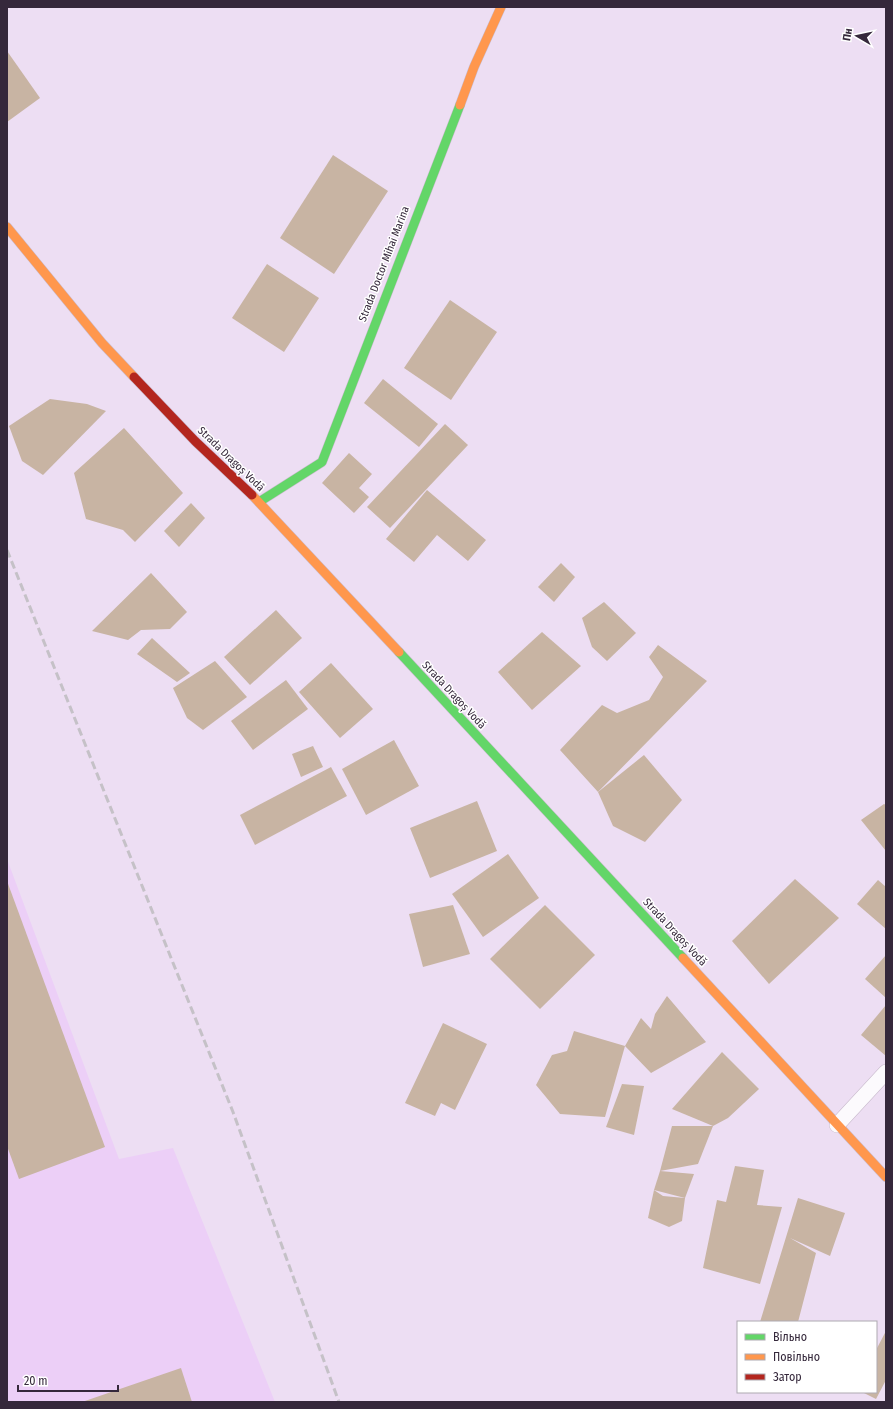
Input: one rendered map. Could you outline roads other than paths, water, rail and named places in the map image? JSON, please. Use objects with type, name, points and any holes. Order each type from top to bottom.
[{"type":"main road","name":"Strada Doctor Mihai Marina","points":[[259,502],[322,462],[474,67],[501,7]]},
{"type":"main road","name":"Strada Dragoș Vodă","points":[[7,227],[102,343],[195,441],[259,502],[886,1177]]},
{"type":"lane","points":[[837,1125],[886,1072]]},
{"type":"railway","points":[[7,550],[233,1112],[339,1402]]}]
